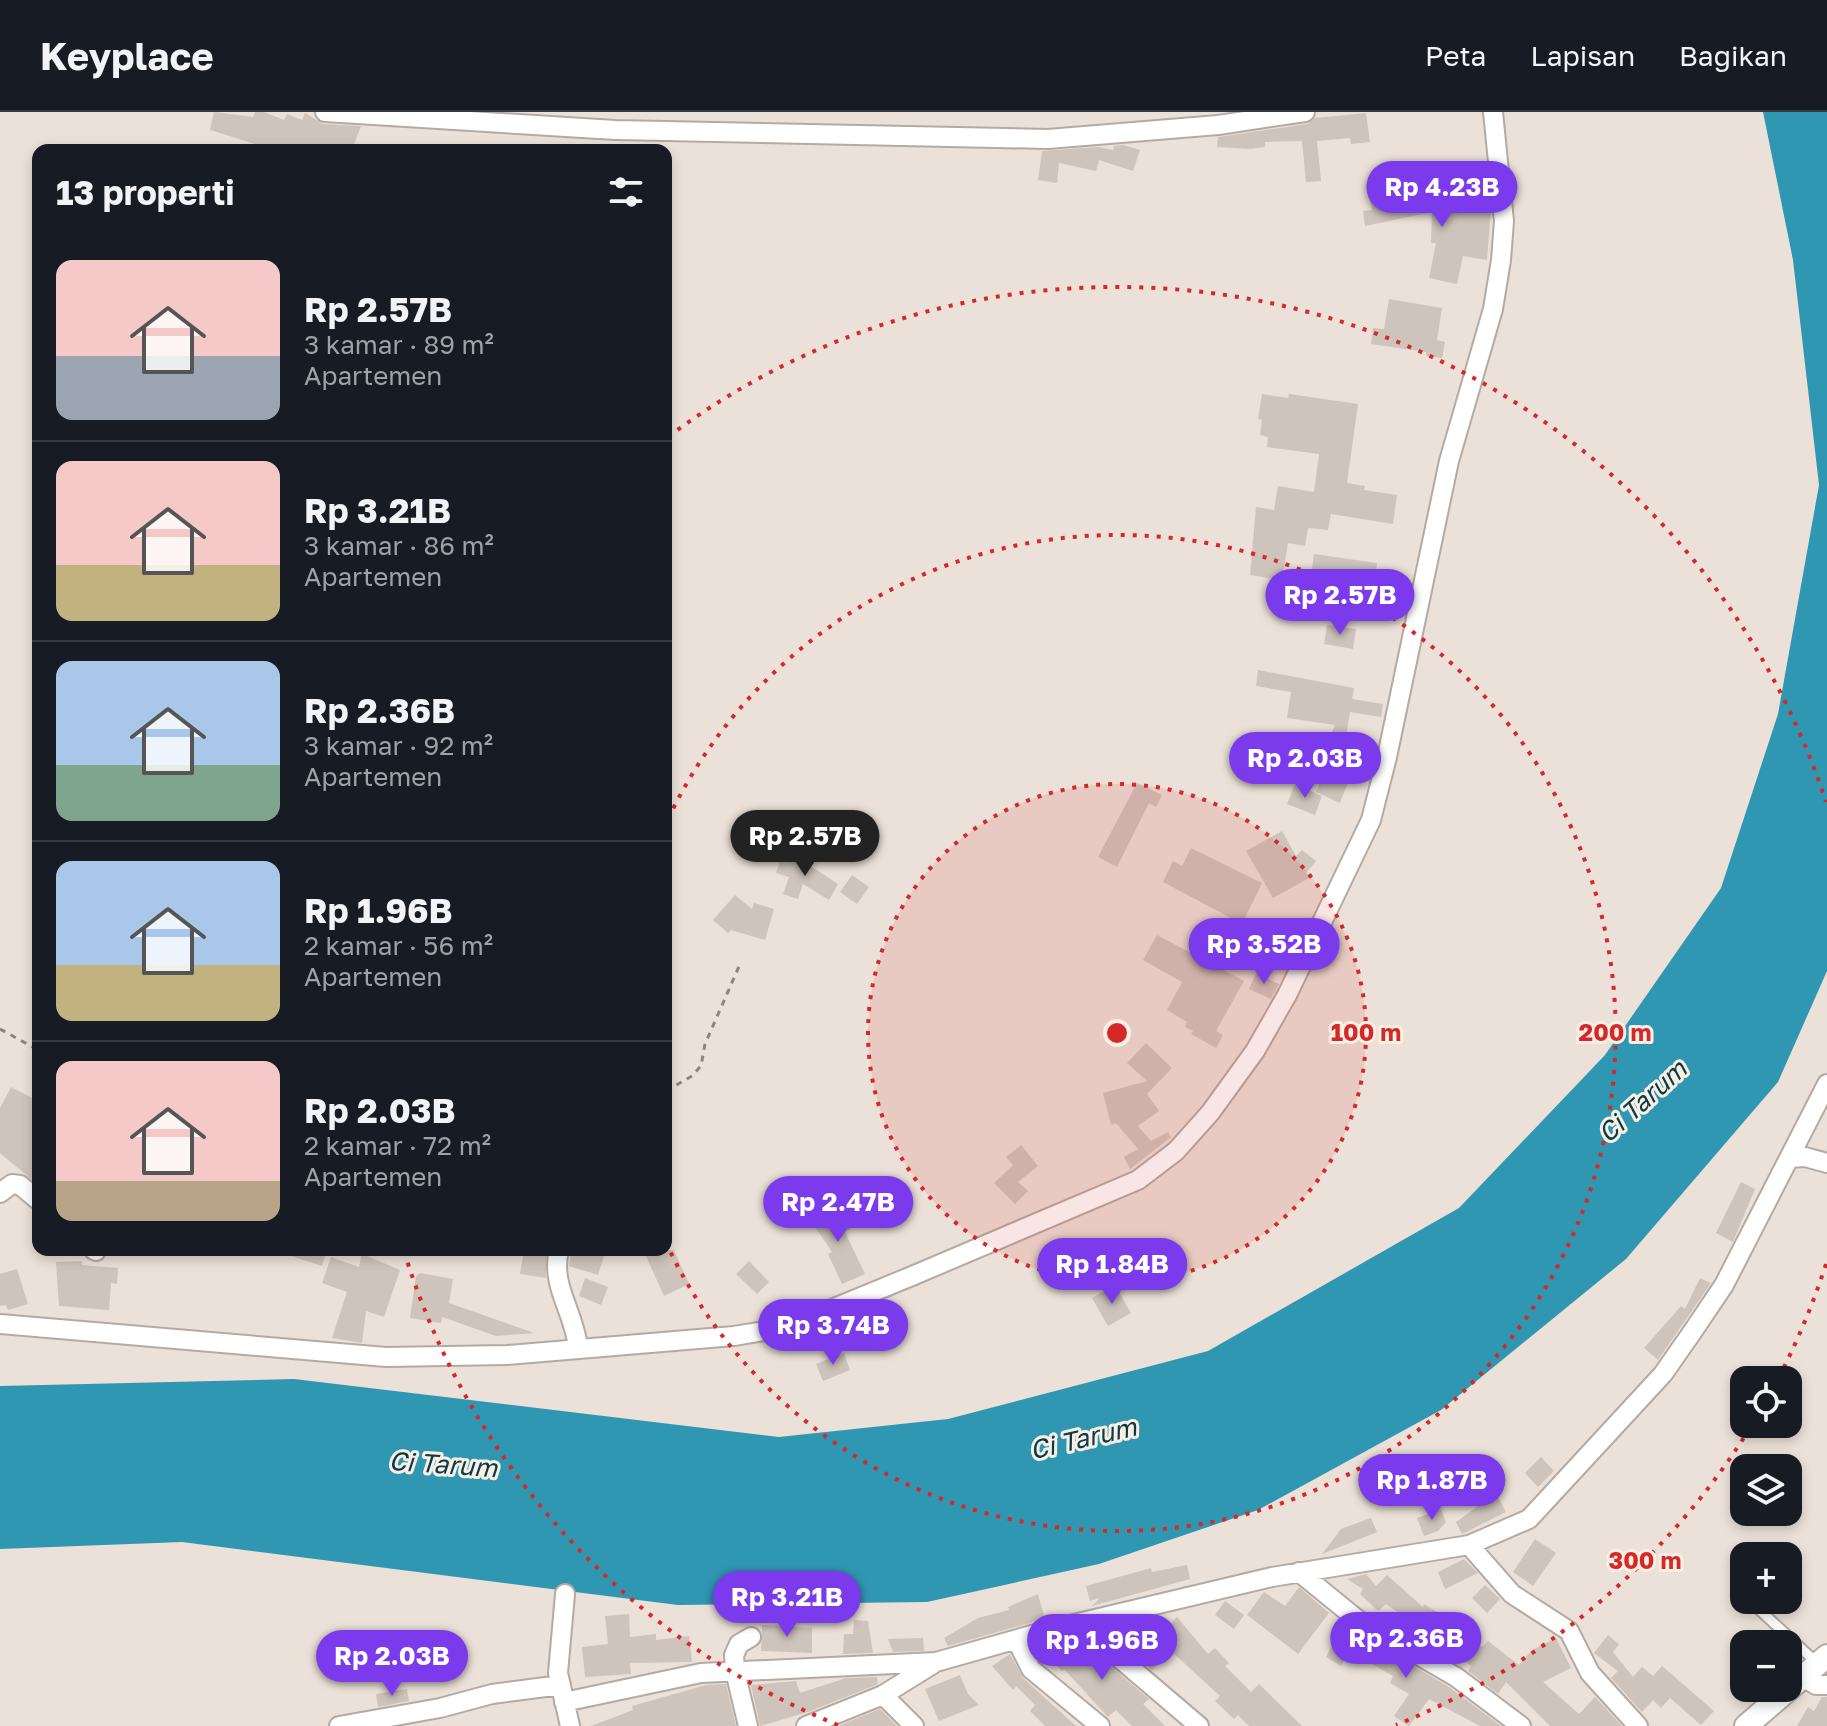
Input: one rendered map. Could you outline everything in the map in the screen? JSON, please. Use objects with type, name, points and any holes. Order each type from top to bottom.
[{"type":"street","points":[[325,112],[615,130],[1048,139],[1179,125],[1218,125],[1305,112]]},
{"type":"street","points":[[0,1324],[386,1357],[507,1355],[734,1336],[788,1327],[1138,1180],[1176,1151],[1210,1113],[1255,1051],[1287,995],[1371,820],[1449,461],[1493,309],[1504,221],[1493,112]]},
{"type":"street","points":[[339,1726],[440,1708],[492,1694],[563,1693],[701,1673],[936,1662],[1078,1623],[1299,1572],[1469,1545],[1529,1519],[1663,1374],[1724,1285],[1827,1084]]},
{"type":"street","points":[[1789,1158],[1805,1157],[1827,1163]]},
{"type":"street","points":[[0,1193],[12,1184],[20,1185],[32,1195]]},
{"type":"street","points":[[558,1256],[555,1277],[570,1309],[578,1348]]},
{"type":"street","points":[[1469,1545],[1512,1594],[1569,1631],[1590,1673],[1638,1726]]},
{"type":"street","points":[[1299,1572],[1358,1620],[1456,1677],[1521,1726]]},
{"type":"street","points":[[565,1594],[558,1673],[570,1726]]},
{"type":"street","points":[[1078,1623],[1199,1726]]},
{"type":"street","points":[[748,1726],[735,1671],[735,1650],[751,1637]]},
{"type":"street","points":[[1017,1641],[1031,1669],[1100,1726]]},
{"type":"street","points":[[806,1726],[883,1695],[936,1662]]},
{"type":"street","points":[[1746,1726],[1819,1670]]},
{"type":"street","points":[[883,1695],[914,1726]]},
{"type":"lane","points":[[1763,1614],[1819,1670]]},
{"type":"path","points":[[672,1088],[692,1076],[701,1066],[705,1044],[741,962]]},
{"type":"path","points":[[0,1029],[32,1047]]},
{"type":"water","name":"Ci Tarum","points":[[1763,112],[1827,112],[1827,971],[1778,1082],[1626,1259],[1441,1410],[1258,1510],[1099,1564],[927,1602],[678,1605],[182,1542],[0,1549],[0,1386],[294,1379],[779,1437],[948,1419],[1208,1351],[1459,1208],[1605,1055],[1721,888],[1778,714],[1819,485],[1793,260]]},
{"type":"building","points":[[214,112],[253,117],[255,112],[264,112],[284,120],[287,114],[302,120],[305,113],[323,124],[361,126],[354,144],[255,144],[210,130]]},
{"type":"building","points":[[1366,113],[1370,142],[1351,144],[1350,138],[1317,141],[1321,181],[1306,182],[1302,141],[1265,142],[1265,147],[1251,149],[1217,147],[1218,137],[1307,124],[1315,118]]},
{"type":"building","points":[[1114,146],[1140,150],[1133,171],[1099,160],[1096,171],[1059,163],[1057,183],[1038,180],[1042,151],[1098,147],[1113,150]]},
{"type":"building","points":[[1437,190],[1463,192],[1462,208],[1491,211],[1487,260],[1463,256],[1457,284],[1429,278],[1436,243],[1431,243],[1432,212],[1365,226],[1363,211],[1372,210],[1370,200],[1384,198],[1385,204],[1437,196]]},
{"type":"building","points":[[1389,299],[1442,308],[1437,340],[1445,342],[1442,358],[1426,356],[1426,352],[1371,344],[1373,328],[1384,329]]},
{"type":"building","points":[[1262,394],[1288,398],[1289,394],[1358,404],[1347,483],[1365,486],[1364,490],[1397,495],[1393,524],[1331,514],[1328,530],[1308,528],[1305,546],[1288,543],[1282,580],[1250,575],[1256,507],[1274,510],[1278,486],[1314,492],[1319,454],[1267,447],[1268,437],[1260,435],[1262,420],[1258,419]]},
{"type":"building","points":[[1314,554],[1377,563],[1373,594],[1310,583]]},
{"type":"building","points":[[1327,625],[1356,629],[1353,649],[1324,644]]},
{"type":"building","points":[[1258,670],[1354,688],[1352,699],[1383,704],[1381,717],[1350,712],[1345,742],[1361,748],[1340,803],[1316,792],[1329,760],[1322,756],[1335,725],[1287,718],[1291,692],[1256,686]]},
{"type":"building","points":[[1137,783],[1162,795],[1156,807],[1149,803],[1117,867],[1098,857]]},
{"type":"building","points":[[1295,784],[1322,796],[1315,815],[1287,804]]},
{"type":"building","points":[[1282,831],[1296,856],[1302,850],[1316,861],[1306,873],[1309,878],[1273,898],[1246,851]]},
{"type":"building","points":[[1191,848],[1262,883],[1242,924],[1163,882],[1173,861],[1182,866]]},
{"type":"building","points":[[797,853],[812,858],[809,865],[838,884],[829,900],[803,884],[798,899],[783,894],[789,877],[776,873],[781,857],[795,861]]},
{"type":"building","points":[[852,875],[869,887],[857,904],[840,892]]},
{"type":"building","points":[[735,895],[752,909],[754,903],[774,909],[765,940],[731,930],[728,933],[713,920]]},
{"type":"building","points":[[1157,935],[1244,981],[1216,1031],[1223,1035],[1216,1048],[1191,1034],[1193,1031],[1185,1027],[1187,1022],[1167,1010],[1182,982],[1143,960]]},
{"type":"building","points":[[1256,974],[1279,984],[1271,999],[1249,989]]},
{"type":"building","points":[[1146,1043],[1172,1068],[1147,1094],[1159,1111],[1138,1126],[1151,1141],[1168,1132],[1171,1137],[1130,1169],[1124,1157],[1138,1149],[1116,1123],[1111,1125],[1103,1093],[1147,1081],[1127,1063]]},
{"type":"building","points":[[11,1087],[32,1098],[32,1180],[0,1153],[0,1108]]},
{"type":"building","points":[[1021,1145],[1038,1166],[1018,1182],[1028,1191],[1015,1204],[994,1183],[1013,1165],[1006,1157]]},
{"type":"building","points":[[1741,1182],[1755,1189],[1733,1242],[1716,1233]]},
{"type":"building","points":[[829,1205],[838,1216],[842,1213],[852,1227],[845,1232],[865,1274],[842,1284],[828,1254],[832,1252],[810,1219]]},
{"type":"building","points":[[674,1250],[689,1284],[664,1296],[646,1256],[672,1256]]},
{"type":"building","points":[[291,1256],[325,1256],[322,1266]]},
{"type":"building","points":[[362,1256],[367,1256],[400,1270],[384,1317],[366,1311],[362,1343],[332,1338],[347,1292],[322,1283],[331,1257],[359,1267]]},
{"type":"building","points":[[523,1256],[547,1256],[546,1278],[520,1274]]},
{"type":"building","points":[[570,1256],[604,1256],[598,1275],[569,1266]]},
{"type":"building","points":[[82,1261],[82,1265],[118,1268],[117,1284],[111,1283],[109,1310],[59,1306],[56,1262]]},
{"type":"building","points":[[749,1261],[769,1282],[757,1294],[736,1274]]},
{"type":"building","points":[[17,1269],[28,1304],[8,1310],[6,1305],[0,1306],[0,1274]]},
{"type":"building","points":[[420,1273],[453,1279],[449,1303],[534,1333],[496,1336],[442,1317],[441,1323],[410,1318],[416,1276]]},
{"type":"building","points":[[585,1278],[608,1287],[601,1305],[579,1296]]},
{"type":"building","points":[[1700,1278],[1711,1283],[1658,1360],[1644,1348],[1681,1306],[1685,1309]]},
{"type":"building","points":[[1115,1285],[1131,1313],[1108,1326],[1092,1298]]},
{"type":"building","points":[[844,1353],[850,1370],[823,1381],[816,1364]]},
{"type":"building","points":[[1541,1457],[1554,1471],[1538,1487],[1525,1473]]},
{"type":"building","points":[[1496,1493],[1506,1512],[1462,1534],[1456,1522]]},
{"type":"building","points":[[1441,1509],[1446,1522],[1438,1531],[1424,1536],[1417,1518]]},
{"type":"building","points":[[1371,1518],[1377,1532],[1322,1554],[1341,1529]]},
{"type":"building","points":[[1535,1539],[1556,1553],[1533,1586],[1513,1572]]},
{"type":"building","points":[[1464,1559],[1478,1573],[1445,1589],[1438,1572]]},
{"type":"building","points":[[1187,1565],[1190,1579],[1092,1606],[1100,1598],[1090,1601],[1086,1586],[1151,1568],[1152,1572]]},
{"type":"building","points":[[1366,1574],[1376,1586],[1387,1575],[1423,1607],[1424,1604],[1465,1629],[1482,1647],[1488,1641],[1519,1665],[1532,1650],[1556,1638],[1571,1668],[1543,1682],[1579,1714],[1595,1697],[1622,1726],[1550,1726],[1506,1682],[1498,1694],[1468,1671],[1471,1666],[1448,1646],[1443,1651],[1432,1637],[1386,1604],[1378,1611],[1360,1594],[1363,1589],[1347,1579]]},
{"type":"building","points":[[1485,1585],[1500,1599],[1487,1613],[1472,1598]]},
{"type":"building","points":[[1299,1587],[1329,1613],[1298,1654],[1247,1615],[1264,1592],[1285,1606]]},
{"type":"building","points":[[1038,1594],[1044,1616],[1030,1623],[948,1646],[944,1638],[978,1618],[1009,1610],[1008,1607]]},
{"type":"building","points":[[1225,1601],[1244,1615],[1234,1629],[1215,1615]]},
{"type":"building","points":[[629,1614],[630,1637],[656,1634],[656,1640],[689,1636],[692,1662],[630,1663],[631,1674],[585,1677],[582,1647],[608,1644],[605,1616]]},
{"type":"building","points":[[1177,1617],[1208,1654],[1215,1648],[1229,1663],[1225,1666],[1251,1692],[1259,1684],[1302,1726],[1249,1726],[1238,1715],[1234,1719],[1215,1701],[1220,1696],[1171,1651],[1152,1670],[1120,1643],[1140,1623],[1155,1639]]},
{"type":"building","points":[[854,1620],[868,1621],[873,1653],[843,1654],[844,1634],[853,1634]]},
{"type":"building","points":[[762,1625],[812,1628],[812,1653],[761,1651]]},
{"type":"building","points":[[1343,1625],[1449,1687],[1501,1726],[1480,1726],[1429,1699],[1409,1726],[1394,1716],[1409,1694],[1390,1683],[1393,1676],[1349,1651],[1341,1666],[1326,1657]]},
{"type":"building","points":[[1608,1635],[1619,1644],[1613,1652],[1633,1677],[1642,1667],[1653,1676],[1662,1666],[1714,1711],[1701,1725],[1670,1698],[1661,1708],[1653,1700],[1642,1712],[1611,1678],[1618,1671],[1594,1653]]},
{"type":"building","points":[[1075,1636],[1149,1699],[1143,1704],[1165,1726],[1132,1726],[1116,1710],[1108,1717],[1064,1669],[1062,1671],[1044,1653],[1057,1640],[1062,1642]]},
{"type":"building","points":[[923,1638],[924,1651],[893,1652],[888,1639]]},
{"type":"building","points":[[1010,1654],[1023,1678],[1076,1726],[1045,1726],[1030,1711],[1035,1705],[1016,1686],[1013,1690],[992,1666]]},
{"type":"building","points":[[960,1675],[968,1694],[979,1705],[939,1721],[925,1689]]},
{"type":"building","points":[[877,1677],[878,1684],[808,1712],[760,1726],[751,1685],[796,1681],[800,1693],[846,1678]]},
{"type":"building","points":[[726,1684],[736,1726],[591,1726],[633,1710],[632,1706],[706,1685]]},
{"type":"building","points":[[407,1689],[409,1701],[378,1707],[376,1694]]},
{"type":"building","points":[[1822,1697],[1827,1697],[1827,1726],[1797,1726],[1808,1707],[1814,1711]]},
{"type":"building","points":[[880,1709],[897,1726],[838,1726]]}]
